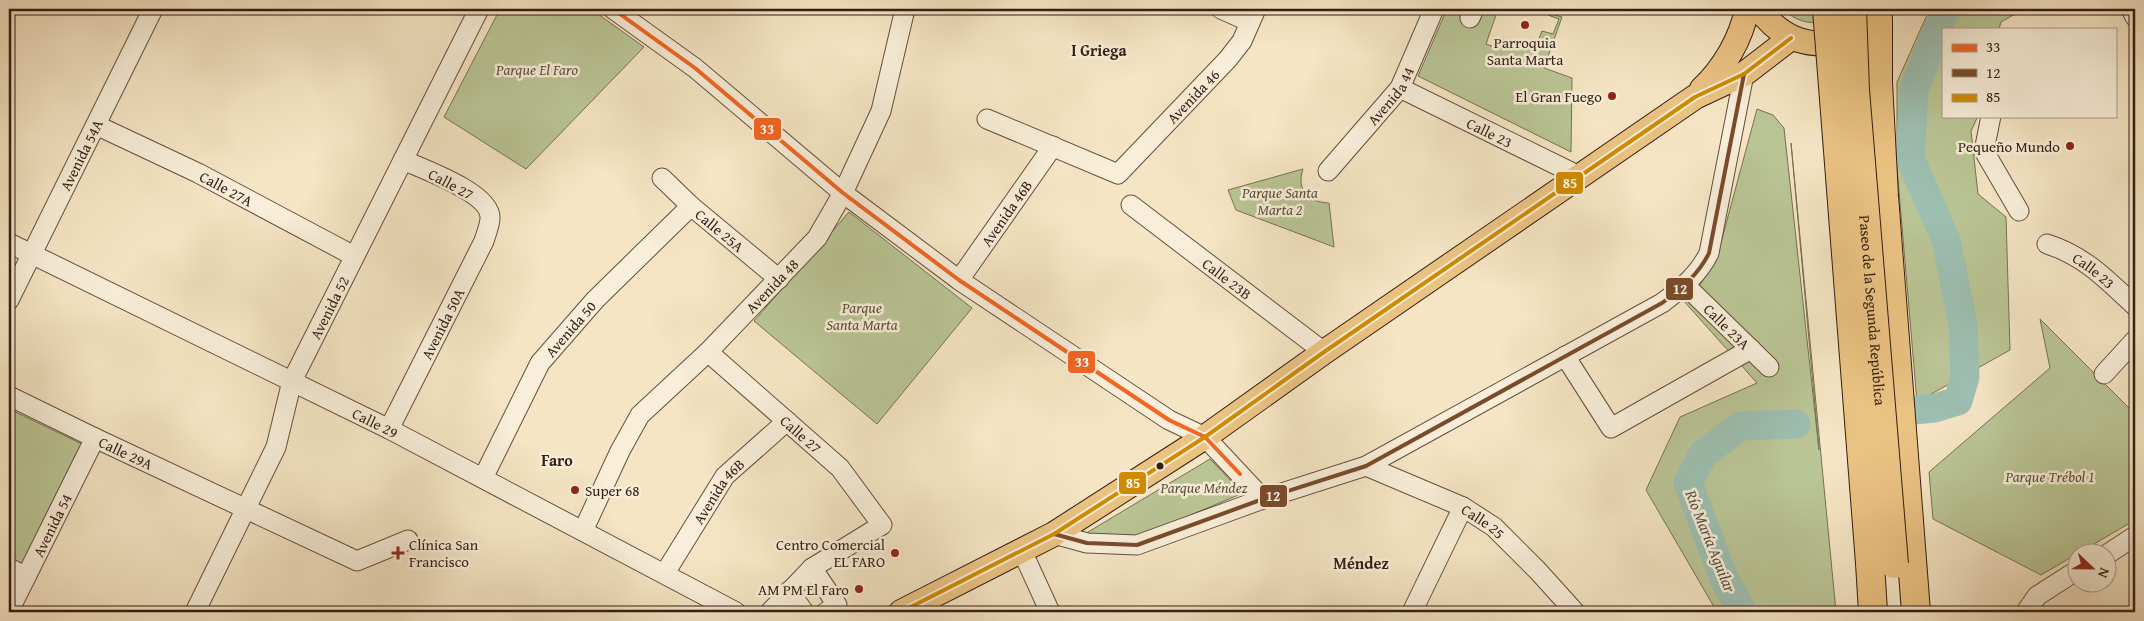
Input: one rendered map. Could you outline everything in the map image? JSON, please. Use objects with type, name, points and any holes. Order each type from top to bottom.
[{"type":"highway","name":"Paseo de la Segunda República","points":[[1827,9],[1882,564],[1898,612]]},
{"type":"highway","name":"Paseo de la Segunda República","points":[[1852,9],[1882,564],[1873,612]]},
{"type":"highway","points":[[1883,13],[1878,82],[1884,196],[1916,612]]},
{"type":"main road","points":[[901,612],[1054,534],[1205,437],[1324,352],[1694,97],[1712,80],[1727,60],[1738,38],[1747,9]]},
{"type":"main road","points":[[1759,9],[1773,26],[1791,38],[1814,44],[1832,44],[1849,40],[1865,31],[1883,13]]},
{"type":"main road","points":[[1694,97],[1744,74],[1791,38]]},
{"type":"street","name":"Avenida 54A","points":[[9,300],[153,9]]},
{"type":"street","name":"Avenida 52","points":[[195,612],[276,447],[292,381],[479,9]]},
{"type":"street","points":[[613,9],[695,68],[843,193],[959,280],[1170,420],[1205,437],[1263,499]]},
{"type":"street","name":"Avenida 48","points":[[583,530],[620,451],[640,415],[708,352],[816,238],[843,193],[880,111],[905,9]]},
{"type":"street","points":[[1221,9],[1253,15]]},
{"type":"street","points":[[2131,9],[2135,17]]},
{"type":"street","name":"Avenida 44","points":[[1328,171],[1400,88],[1427,11]]},
{"type":"street","name":"Avenida 46","points":[[1053,146],[1118,174],[1228,59],[1242,41],[1253,15]]},
{"type":"street","points":[[1054,534],[1087,543],[1137,545],[1263,499],[1366,466],[1662,303],[1691,279],[1709,253],[1744,74]]},
{"type":"street","name":"Calle 23","points":[[1400,88],[1579,176]]},
{"type":"street","points":[[1991,118],[1984,151],[2020,211]]},
{"type":"street","points":[[987,119],[1053,146]]},
{"type":"street","name":"Calle 27A","points":[[96,125],[198,173],[354,256]]},
{"type":"street","name":"Avenida 46B","points":[[959,280],[1053,146]]},
{"type":"street","name":"Calle 27","points":[[403,160],[474,194],[487,205],[490,218]]},
{"type":"street","name":"Calle 25A","points":[[662,178],[691,206],[779,279]]},
{"type":"street","name":"Calle 23B","points":[[1131,205],[1324,352]]},
{"type":"street","name":"Avenida 50","points":[[483,478],[540,364],[595,300],[691,206]]},
{"type":"street","name":"Avenida 50A","points":[[388,429],[484,241],[490,218]]},
{"type":"street","name":"Calle 29","points":[[9,243],[388,429],[736,612]]},
{"type":"street","name":"Calle 23","points":[[2047,244],[2073,254],[2087,262],[2135,306]]},
{"type":"street","name":"Calle 23A","points":[[1691,279],[1751,349],[1769,367]]},
{"type":"street","points":[[2104,374],[2135,340]]},
{"type":"street","points":[[1565,356],[1611,428],[1751,349]]},
{"type":"street","name":"Calle 27","points":[[708,352],[840,468],[882,525],[812,568]]},
{"type":"street","name":"Calle 29A","points":[[9,396],[356,561],[408,540]]},
{"type":"street","name":"Avenida 46B","points":[[665,574],[725,476],[786,421]]},
{"type":"street","name":"Avenida 54","points":[[9,611],[95,438]]},
{"type":"street","name":"Calle 25","points":[[1366,466],[1463,508],[1494,527],[1575,612]]},
{"type":"street","points":[[1412,612],[1463,508]]},
{"type":"street","points":[[2116,548],[2135,536]]},
{"type":"street","points":[[1022,551],[1050,612]]},
{"type":"street","points":[[9,568],[26,577]]},
{"type":"street","points":[[770,612],[812,568],[837,605],[826,612]]},
{"type":"street","points":[[2026,612],[2037,596],[2066,577]]},
{"type":"street","points":[[789,591],[804,612]]},
{"type":"green space","name":"Parque El Faro","points":[[500,9],[591,9],[644,47],[526,169],[444,117]]},
{"type":"green space","points":[[1447,9],[1498,9],[1486,44],[1500,49],[1503,39],[1530,49],[1533,39],[1538,41],[1542,31],[1553,34],[1559,19],[1548,15],[1550,9],[1556,9],[1555,15],[1562,17],[1544,68],[1572,78],[1571,152],[1418,76]]},
{"type":"green space","points":[[1783,9],[1859,9],[1830,20],[1811,22],[1802,21]]},
{"type":"green space","points":[[1934,9],[2024,9],[2001,22],[1999,28],[1942,28],[1942,118],[1977,118],[1971,131],[1978,194],[2006,217],[2010,350],[1917,402],[1897,168],[1897,82],[1926,17]]},
{"type":"green space","points":[[1757,109],[1773,115],[1784,128],[1819,450],[1791,143],[1836,612],[1717,612],[1646,490],[1680,417],[1757,383],[1682,299],[1699,286],[1716,261]]},
{"type":"green space","name":"Parque Santa Marta 2","points":[[1303,169],[1301,183],[1306,194],[1315,200],[1329,203],[1334,247],[1236,210],[1228,190]]},
{"type":"green space","name":"Parque Santa Marta","points":[[849,212],[972,308],[877,424],[754,321]]},
{"type":"green space","name":"Parque Trébol 1","points":[[2040,319],[2135,414],[2135,520],[2094,544],[2066,544],[2066,560],[2041,575],[1933,519],[1929,472],[2050,368]]},
{"type":"green space","points":[[9,409],[82,444],[23,564],[9,557]]},
{"type":"green space","name":"Parque Méndez","points":[[1210,459],[1243,493],[1155,530],[1132,537],[1083,535]]},
{"type":"waterway","name":"Río María Aguilar","points":[[1914,410],[1935,408],[1958,401],[1965,377],[1963,325],[1946,240],[1910,158],[1914,90],[1943,14],[1947,9]]},
{"type":"waterway","name":"Río María Aguilar","points":[[1743,612],[1725,581],[1688,483],[1703,454],[1741,426],[1796,424]]},
{"type":"transit line","name":"33","points":[[613,9],[695,68],[843,193],[959,280],[1169,420],[1205,437],[1240,474]]},
{"type":"transit line","name":"85","points":[[901,612],[1054,534],[1205,437],[1324,352],[1695,97],[1744,74],[1791,38]]},
{"type":"transit line","name":"12","points":[[1054,534],[1087,543],[1137,545],[1263,499],[1366,466],[1662,303],[1689,281],[1709,253],[1744,74]]},
{"type":"place","name":"Parroquia Santa Marta","points":[[1525,25]]},
{"type":"place","name":"El Gran Fuego","points":[[1612,96]]},
{"type":"place","name":"Pequeño Mundo","points":[[2070,146]]},
{"type":"place","name":"Super 68","points":[[575,490]]},
{"type":"place","name":"Clínica San Francisco","points":[[398,553]]},
{"type":"place","name":"Centro Comercial EL FARO","points":[[895,553]]},
{"type":"place","name":"AM PM El Faro","points":[[859,589]]},
{"type":"district","name":"I Griega","points":[[1099,50]]},
{"type":"district","name":"Faro","points":[[557,460]]},
{"type":"district","name":"Méndez","points":[[1361,563]]}]
